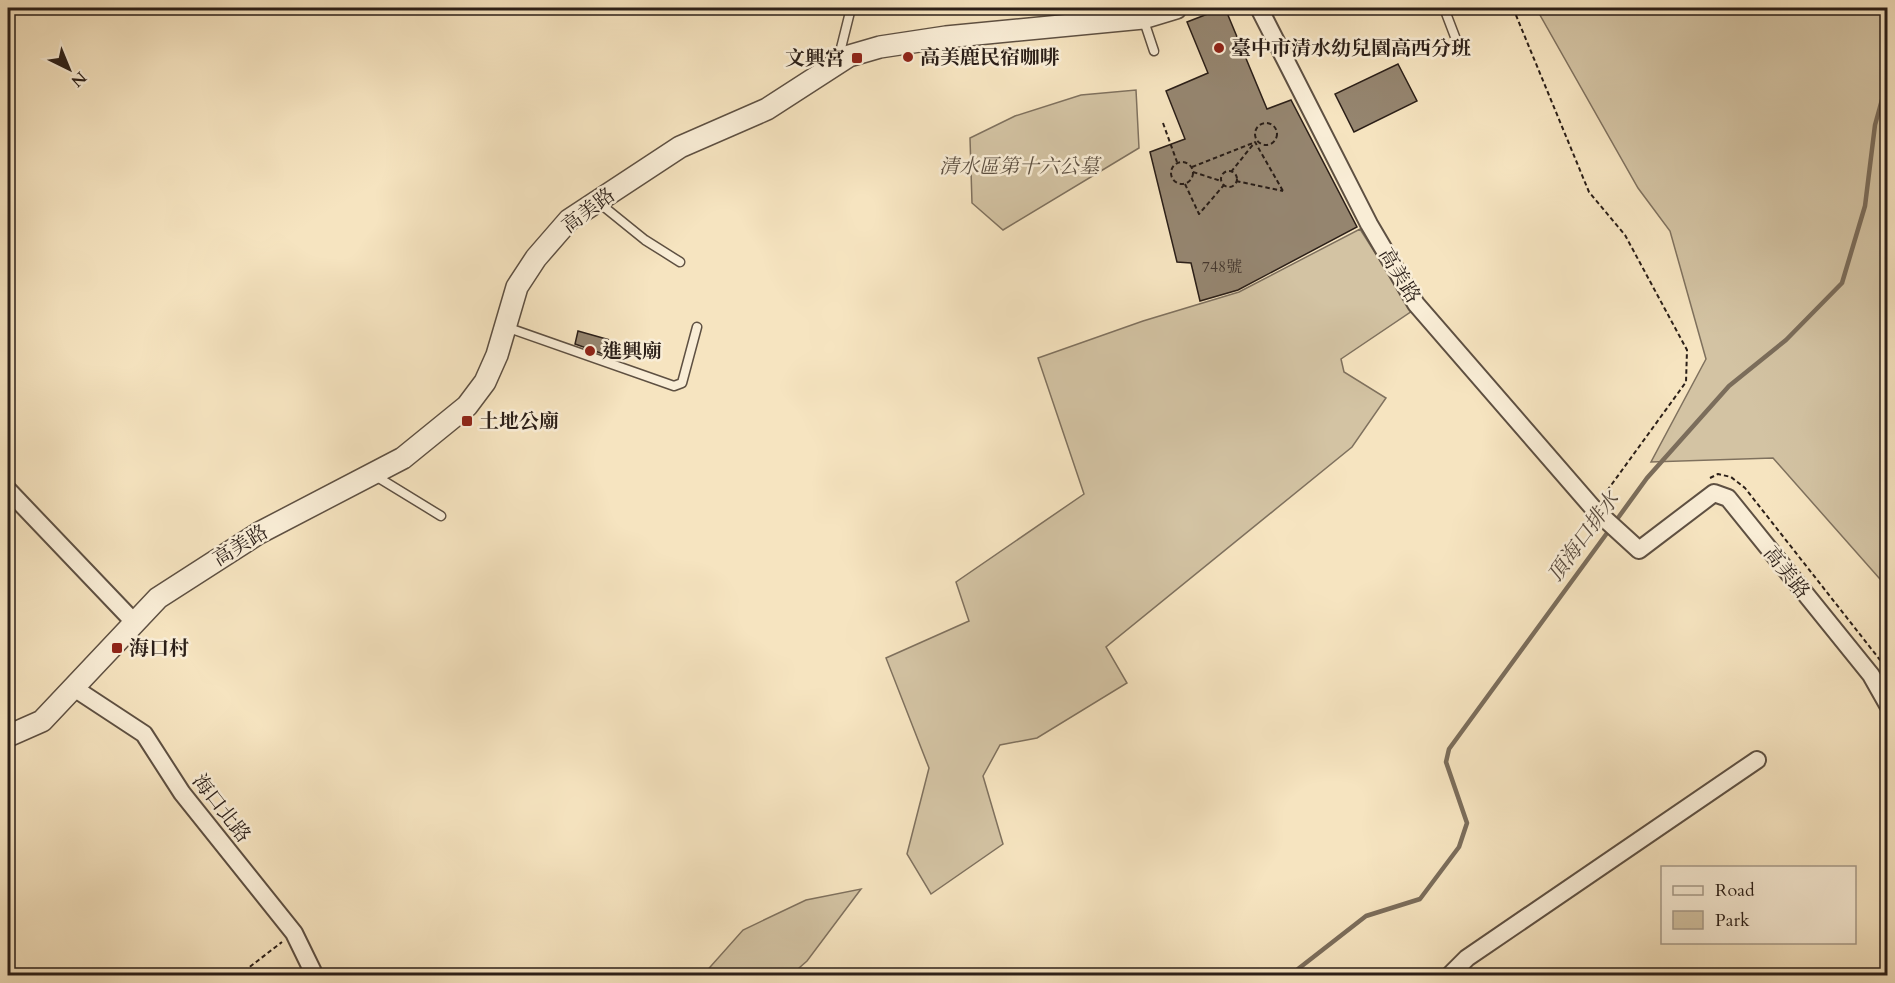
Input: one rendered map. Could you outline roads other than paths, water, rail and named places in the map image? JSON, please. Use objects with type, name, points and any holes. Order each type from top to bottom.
[{"type":"street","name":"高美路","points":[[8,736],[42,721],[158,597],[259,533],[403,458],[467,406],[485,382],[497,355],[517,287],[536,258],[569,220],[680,147],[767,109],[849,56],[880,47],[946,37],[1143,18],[1176,8]]},
{"type":"street","name":"高美路","points":[[1259,8],[1369,224],[1416,304],[1639,550],[1714,493],[1728,498],[1871,675],[1887,705]]},
{"type":"street","points":[[8,490],[134,622]]},
{"type":"street","name":"海口北路","points":[[74,688],[144,734],[182,793],[294,933],[315,975]]},
{"type":"street","points":[[1449,975],[1467,958],[1757,760]]},
{"type":"lane","points":[[837,64],[850,8]]},
{"type":"lane","points":[[1444,8],[1457,42]]},
{"type":"lane","points":[[1143,18],[1154,51]]},
{"type":"lane","points":[[598,201],[645,240],[680,262]]},
{"type":"lane","points":[[506,327],[674,386],[681,383],[697,327]]},
{"type":"lane","points":[[373,475],[441,516]]},
{"type":"waterway","name":"頂海口排水","points":[[1615,522],[1647,478],[1729,386],[1786,340],[1842,283],[1865,206],[1875,125],[1888,78]]},
{"type":"waterway","name":"頂海口排水","points":[[1289,976],[1366,916],[1420,899],[1459,847],[1467,823],[1446,762],[1449,749],[1610,529]]},
{"type":"place","name":"臺中市清水幼兒園高西分班","points":[[1219,48]]},
{"type":"place","name":"高美鹿民宿咖啡","points":[[908,57]]},
{"type":"place","name":"文興宮","points":[[857,58]]},
{"type":"place","name":"進興廟","points":[[590,351]]},
{"type":"place","name":"土地公廟","points":[[467,421]]},
{"type":"place","name":"海口村","points":[[117,648]]},
{"type":"park label","name":"清水區第十六公墓","points":[[1019,166]]}]
